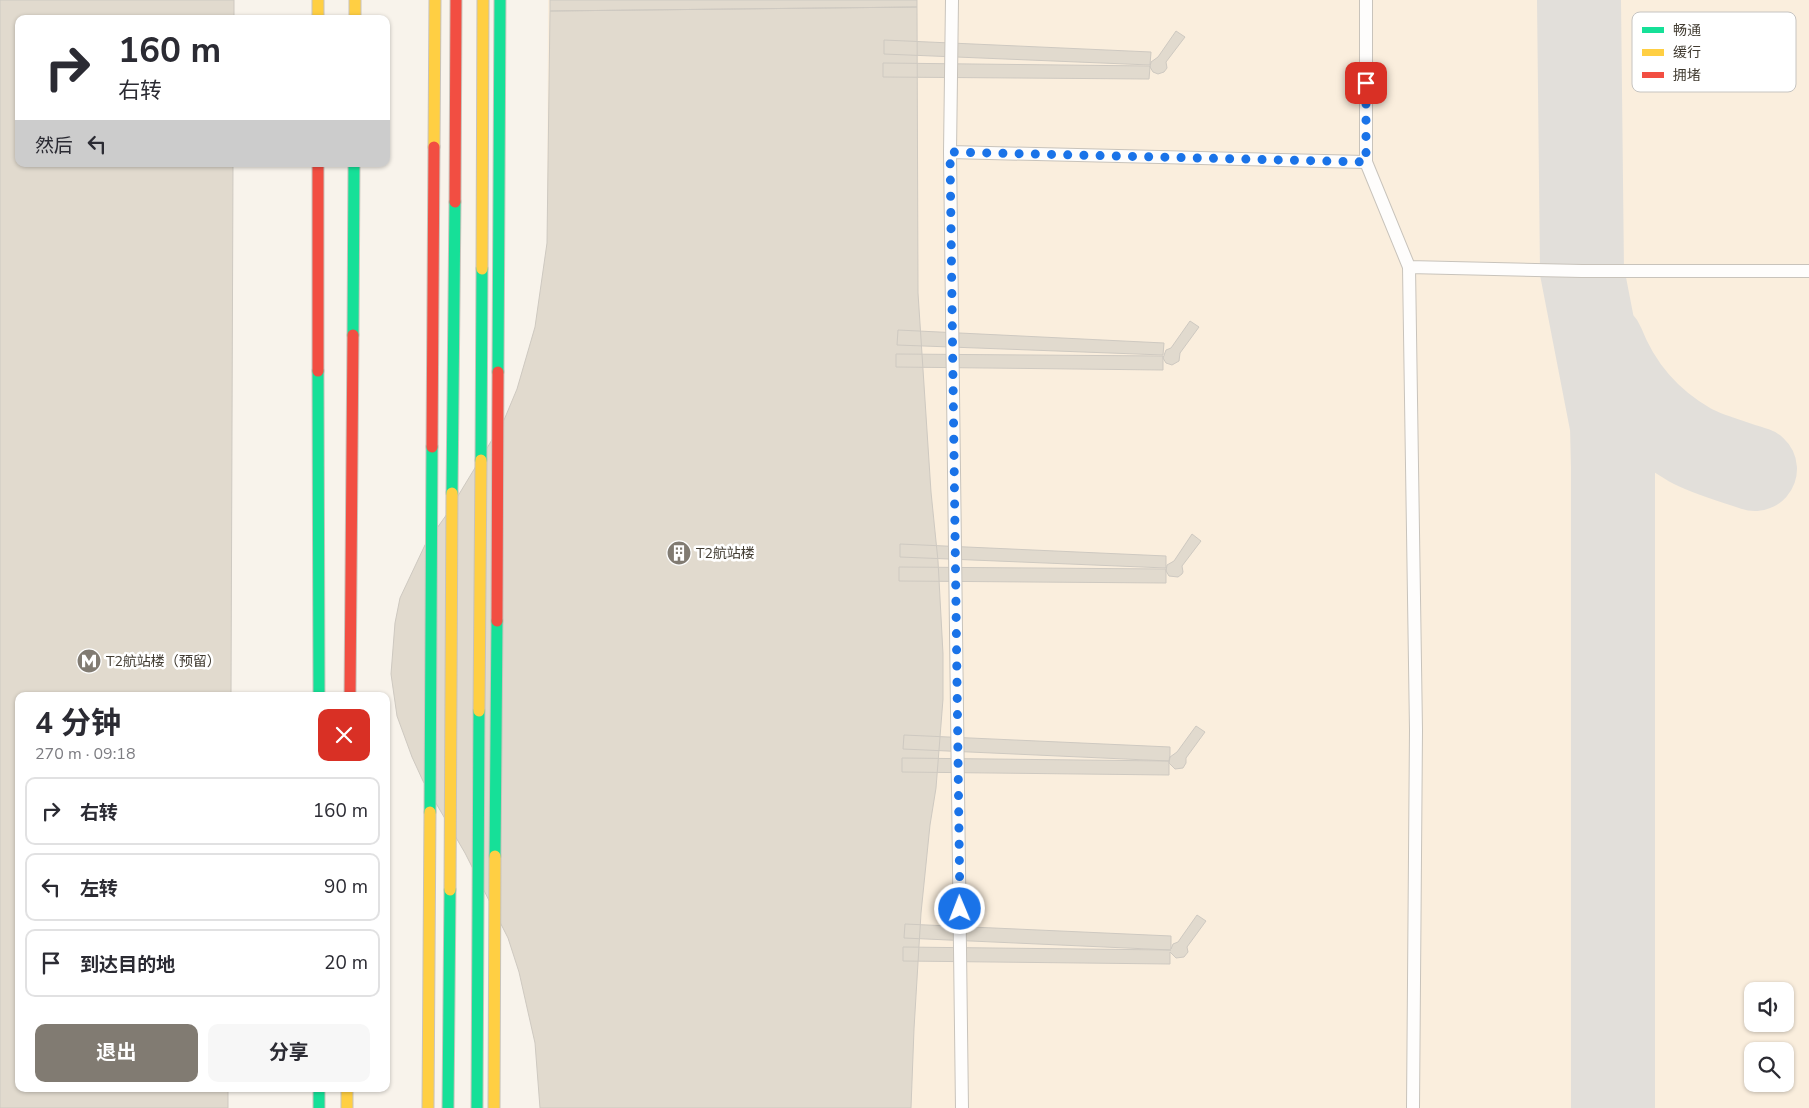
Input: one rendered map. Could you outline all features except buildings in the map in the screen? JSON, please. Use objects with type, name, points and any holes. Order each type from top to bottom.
[{"type":"street","points":[[318,0],[318,15]]},
{"type":"street","points":[[355,0],[355,15]]},
{"type":"street","points":[[428,1108],[435,0]]},
{"type":"street","points":[[448,1108],[456,0]]},
{"type":"street","points":[[477,1108],[483,0]]},
{"type":"street","points":[[494,1108],[500,0]]},
{"type":"street","points":[[318,167],[319,692]]},
{"type":"street","points":[[350,692],[354,167]]},
{"type":"street","points":[[319,1092],[319,1108]]},
{"type":"street","points":[[347,1092],[347,1108]]},
{"type":"lane","points":[[952,0],[950,152],[962,1108]]},
{"type":"lane","points":[[1366,0],[1366,162],[1409,267],[1416,730],[1413,1108]]},
{"type":"lane","points":[[950,152],[1366,162]]},
{"type":"lane","points":[[1409,267],[1582,271],[1809,271]]},
{"type":"shaded area","points":[[548,0],[1809,0],[1809,1108],[540,1108],[535,1043],[519,972],[508,938],[465,853],[423,781],[412,757],[397,716],[391,674],[395,623],[400,598],[425,545],[447,514],[504,420],[517,389],[535,327],[547,243]]},
{"type":"taxiway","points":[[1579,0],[1582,271],[1612,426],[1613,1108]]},
{"type":"taxiway","points":[[1602,343],[1626,388],[1648,414],[1661,425],[1697,449],[1755,469]]},
{"type":"traffic: fast","points":[[498,372],[500,0]]},
{"type":"traffic: fast","points":[[353,335],[354,167]]},
{"type":"traffic: fast","points":[[452,493],[455,202]]},
{"type":"traffic: fast","points":[[481,460],[482,269]]},
{"type":"traffic: fast","points":[[318,371],[319,692]]},
{"type":"traffic: fast","points":[[430,812],[432,447]]},
{"type":"traffic: fast","points":[[495,856],[497,621]]},
{"type":"traffic: fast","points":[[477,1108],[479,711]]},
{"type":"traffic: fast","points":[[448,1108],[450,890]]},
{"type":"traffic: fast","points":[[319,1092],[319,1108]]},
{"type":"traffic: slow","points":[[318,0],[318,15]]},
{"type":"traffic: slow","points":[[355,0],[355,15]]},
{"type":"traffic: slow","points":[[434,147],[435,0]]},
{"type":"traffic: slow","points":[[482,269],[483,0]]},
{"type":"traffic: slow","points":[[479,711],[481,460]]},
{"type":"traffic: slow","points":[[450,890],[452,493]]},
{"type":"traffic: slow","points":[[428,1108],[430,812]]},
{"type":"traffic: slow","points":[[494,1108],[495,856]]},
{"type":"traffic: slow","points":[[347,1092],[347,1108]]},
{"type":"traffic: jam","points":[[455,202],[456,0]]},
{"type":"traffic: jam","points":[[432,447],[434,147]]},
{"type":"traffic: jam","points":[[318,167],[318,371]]},
{"type":"traffic: jam","points":[[350,692],[353,335]]},
{"type":"traffic: jam","points":[[497,621],[498,372]]},
{"type":"place","name":"T2航站楼","points":[[679,553]]},
{"type":"place","name":"T2航站楼（预留）","points":[[89,661]]},
{"type":"route","points":[[960,909],[950,152],[1366,162],[1366,83]]}]
